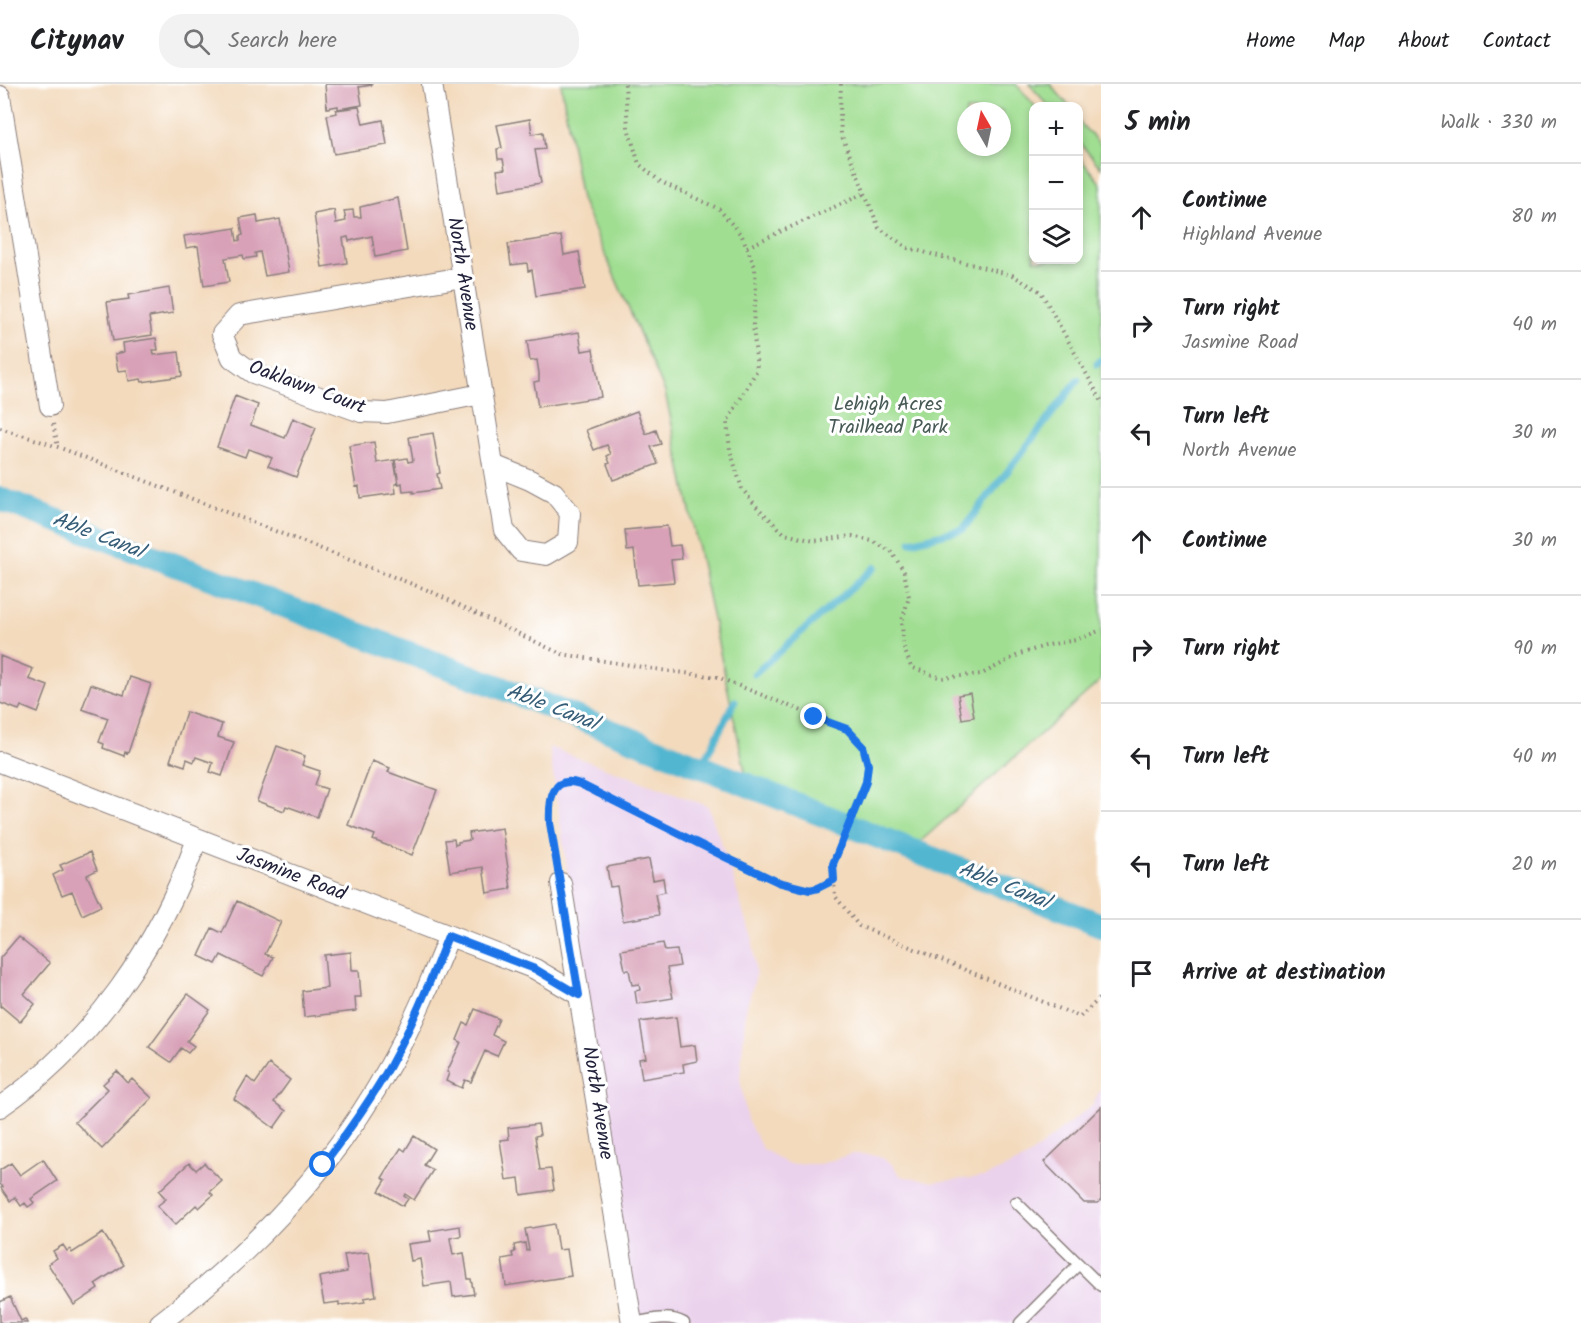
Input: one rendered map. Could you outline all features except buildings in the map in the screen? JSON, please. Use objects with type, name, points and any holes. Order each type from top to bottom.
[{"type":"street","name":"North Avenue","points":[[432,84],[481,394],[493,465],[504,530],[521,551],[546,555],[568,542],[570,513],[554,493],[530,480],[493,465]]},
{"type":"street","points":[[0,96],[50,406]]},
{"type":"street","name":"Oaklawn Court","points":[[463,277],[239,315],[222,334],[232,358],[253,373],[361,412],[387,413],[481,394]]},
{"type":"street","name":"Jasmine Road","points":[[0,762],[535,969],[579,995]]},
{"type":"street","points":[[0,1107],[61,1056],[97,1018],[129,976],[172,902],[197,838]]},
{"type":"street","name":"North Avenue","points":[[561,883],[633,1323]]},
{"type":"street","points":[[160,1323],[203,1290],[244,1253],[323,1165],[361,1113],[390,1065],[423,999],[448,936]]},
{"type":"lane","points":[[1016,1202],[1101,1286]]},
{"type":"lane","points":[[1020,1323],[1079,1264]]},
{"type":"lane","points":[[633,1323],[663,1318],[677,1319],[684,1323]]},
{"type":"path","points":[[625,84],[628,128],[639,164],[662,182],[719,209],[742,236],[755,267],[756,295],[753,324],[757,370],[727,422],[730,450],[742,489],[757,507],[785,534],[814,541],[852,536],[872,541],[892,552],[904,572],[909,597],[902,621],[903,645],[911,667],[941,678],[982,674],[1020,654],[1048,645],[1076,640],[1101,630]]},
{"type":"path","points":[[842,84],[841,134],[879,228],[908,248],[1012,275],[1041,292],[1101,400]]},
{"type":"path","points":[[747,248],[865,193]]},
{"type":"path","points":[[0,428],[58,447],[430,591],[561,654],[717,677],[847,729],[863,746],[868,765],[866,782],[833,864],[835,896],[859,926],[1080,1017],[1101,997]]},
{"type":"path","points":[[561,883],[549,805],[555,788],[570,780],[778,882],[810,890],[834,880]]},
{"type":"shaded area","points":[[549,747],[708,806],[752,934],[756,976],[746,1008],[740,1078],[747,1120],[762,1148],[787,1164],[820,1164],[852,1154],[877,1155],[891,1163],[901,1176],[933,1182],[984,1177],[1025,1159],[1093,1104],[1101,1088],[1101,1323],[634,1323]]},
{"type":"green space","name":"Lehigh Acres Trailhead Park","points":[[561,84],[1016,84],[1032,102],[1029,102],[1029,264],[1083,264],[1083,162],[1101,184],[1101,680],[911,850],[748,785],[665,392],[581,199]]},
{"type":"green space","points":[[1029,84],[1050,84],[1066,102],[1045,102]]},
{"type":"green space","points":[[1083,126],[1101,145],[1101,168],[1083,147]]},
{"type":"waterway","points":[[1097,364],[1101,360]]},
{"type":"waterway","points":[[911,542],[963,529],[1078,380]]},
{"type":"waterway","name":"Able Canal","points":[[0,499],[502,688],[1101,925]]},
{"type":"waterway","points":[[754,674],[875,567]]},
{"type":"waterway","points":[[701,767],[735,701]]},
{"type":"route","points":[[323,1165],[361,1113],[390,1065],[423,999],[448,936],[535,969],[579,995],[550,823],[549,805],[555,788],[563,782],[570,780],[580,784],[778,882],[810,890],[834,880],[833,864],[866,782],[868,765],[863,746],[847,729],[814,717]]}]
